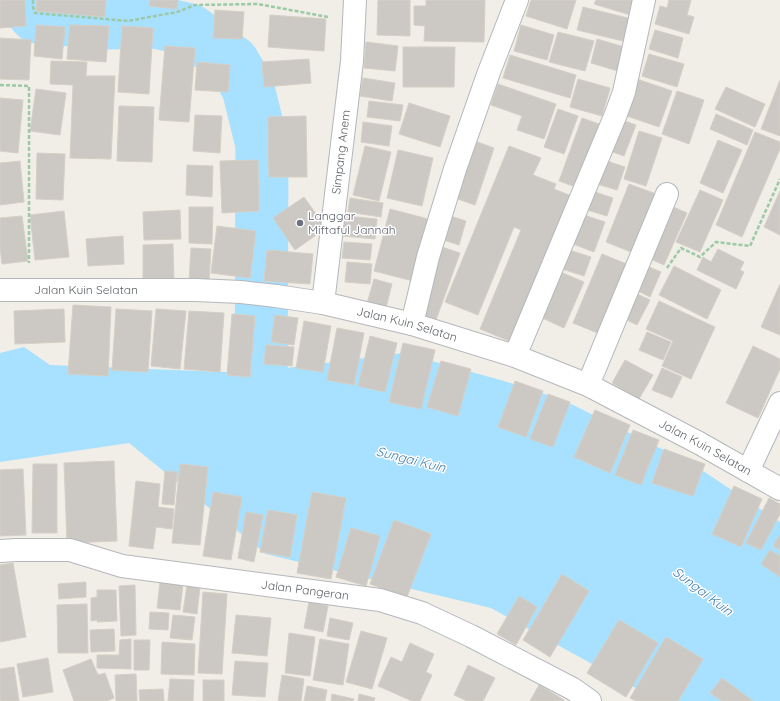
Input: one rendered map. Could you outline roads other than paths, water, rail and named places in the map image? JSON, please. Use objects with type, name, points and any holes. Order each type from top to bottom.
[{"type":"street","name":"Simpang Anem","points":[[323,303],[352,62],[355,0]]},
{"type":"street","points":[[412,324],[428,257],[455,169],[489,72],[517,0]]},
{"type":"street","points":[[515,356],[624,92],[644,0]]},
{"type":"street","points":[[588,385],[668,194]]},
{"type":"street","name":"Jalan Kuin Selatan","points":[[0,290],[196,290],[241,292],[323,303],[412,324],[515,356],[588,385],[699,443],[780,489]]},
{"type":"street","points":[[748,471],[780,403]]},
{"type":"street","name":"Jalan Pangeran","points":[[0,551],[70,550],[122,566],[380,600],[422,613],[471,636],[577,697]]},
{"type":"water","name":"Sungai Kuin","points":[[24,347],[50,365],[249,373],[403,353],[504,381],[563,400],[694,465],[780,522],[780,701],[659,701],[491,608],[266,554],[129,443],[0,462],[0,353]]},
{"type":"waterway","points":[[29,0],[33,13],[37,17],[108,23],[156,22],[190,30],[233,62],[248,88],[262,145],[261,427]]},
{"type":"place","name":"Langgar Miftaful Jannah","points":[[300,223]]}]
